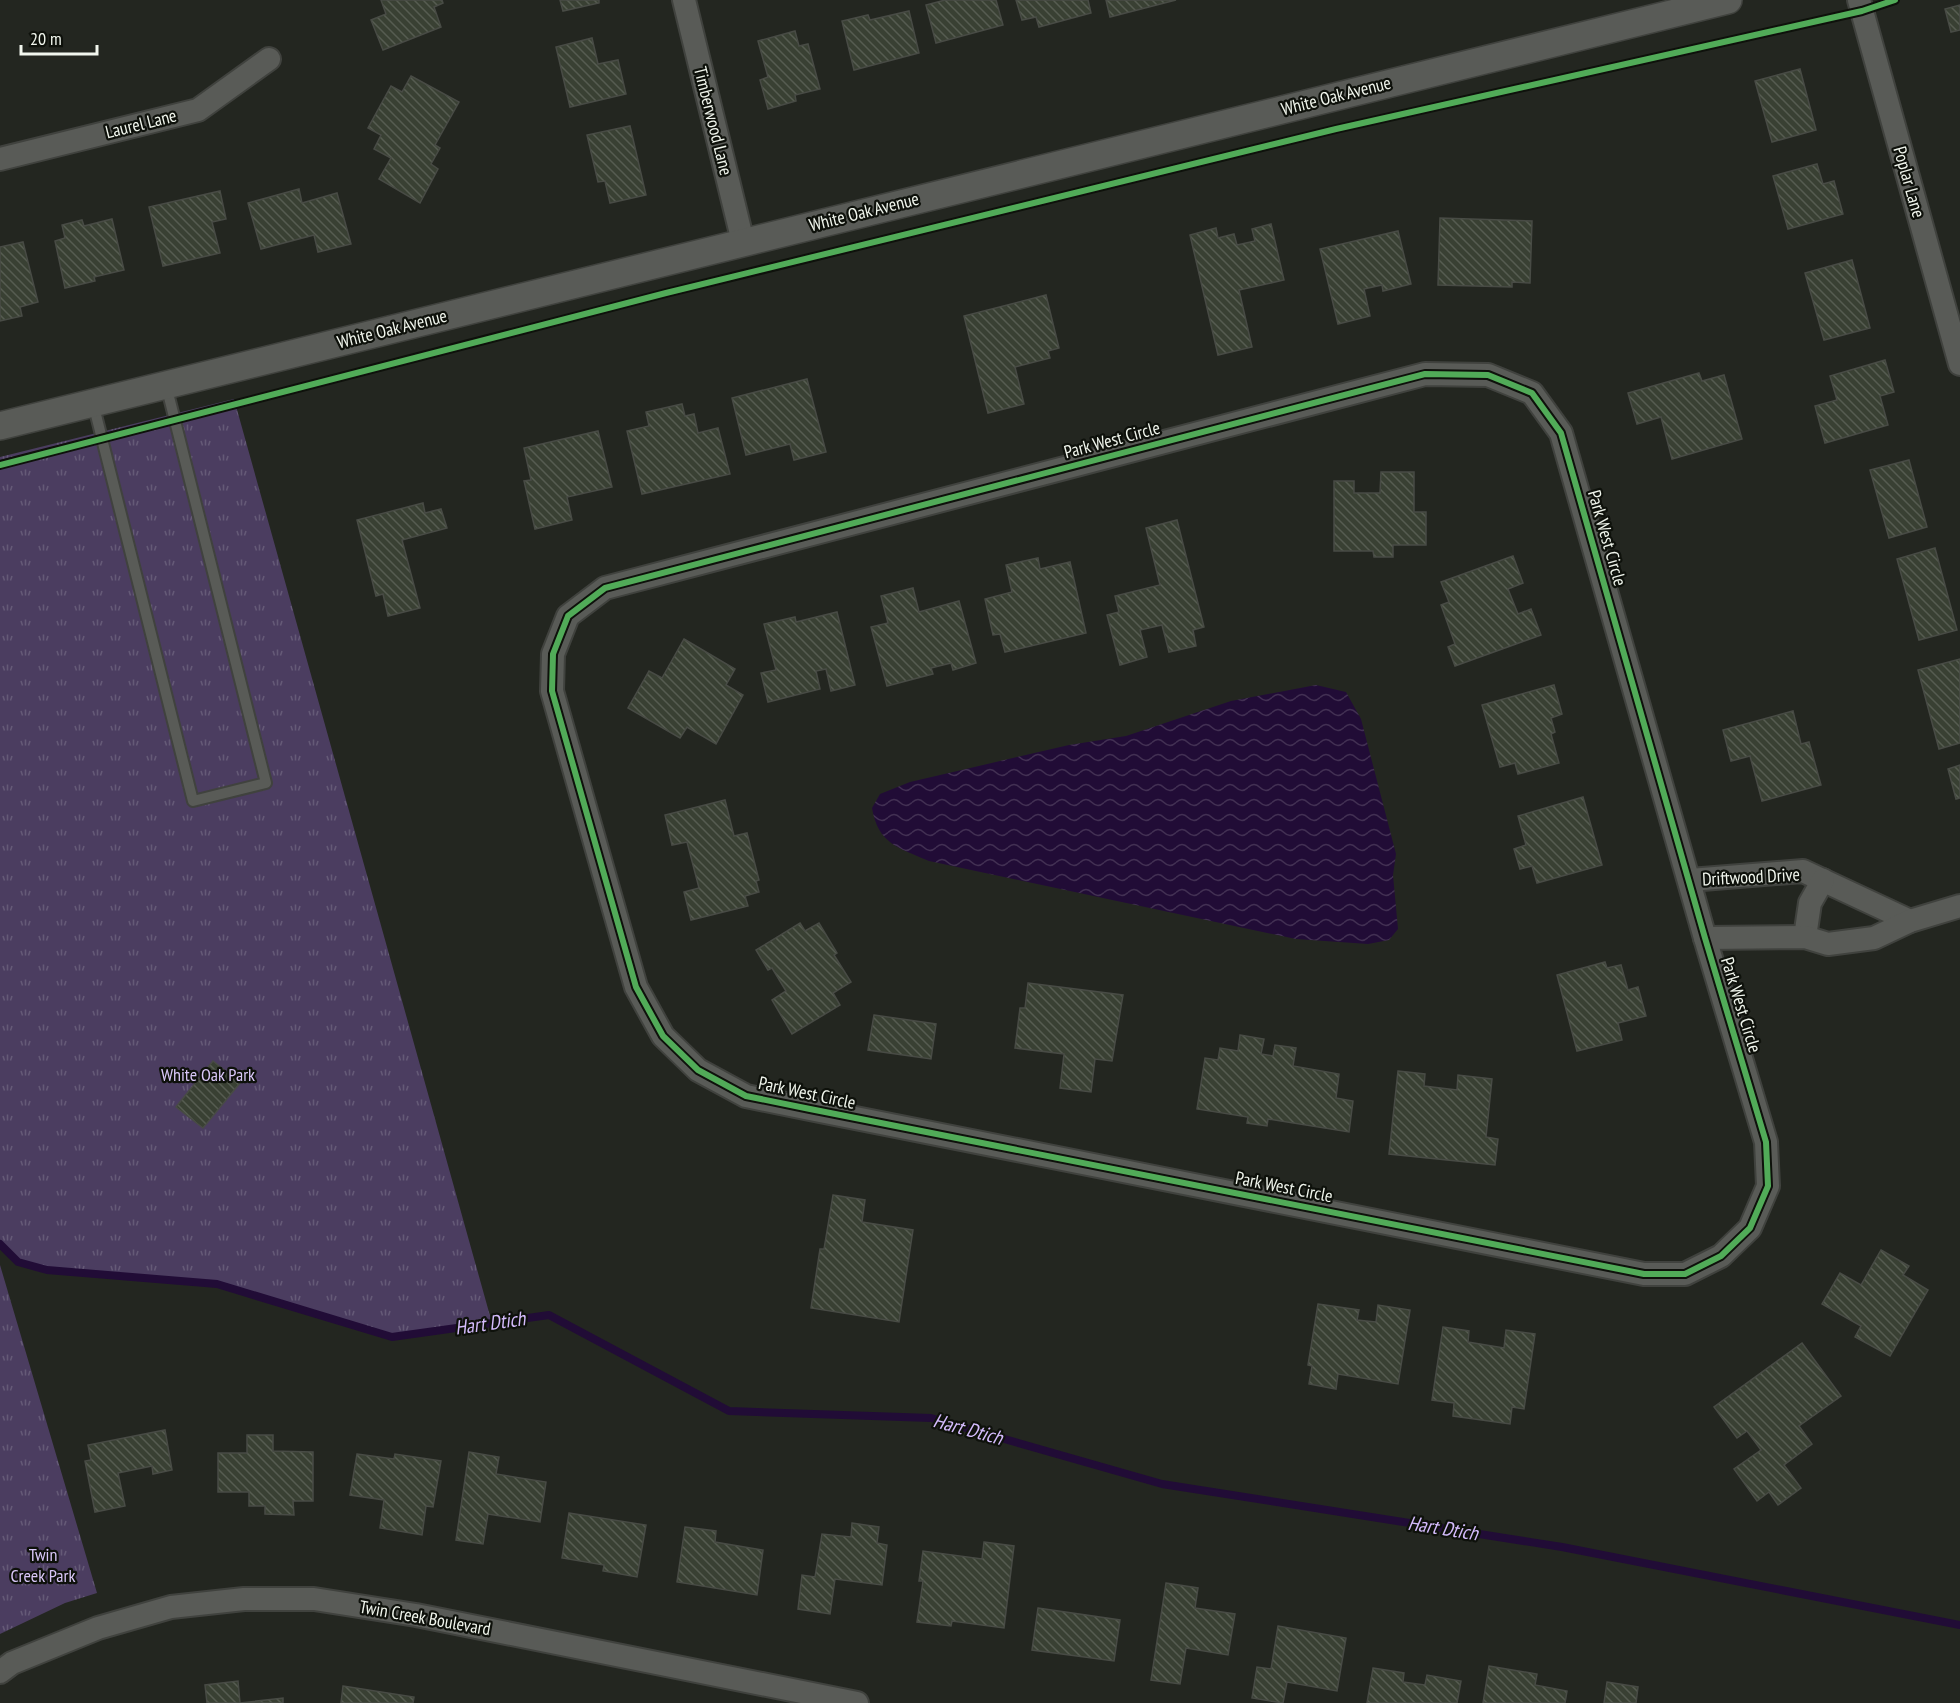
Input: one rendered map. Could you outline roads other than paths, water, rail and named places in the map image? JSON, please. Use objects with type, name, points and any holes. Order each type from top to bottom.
[{"type":"street","name":"Timberwood Lane","points":[[684,0],[743,242]]},
{"type":"street","name":"White Oak Avenue","points":[[0,426],[1728,0]]},
{"type":"street","name":"Poplar Lane","points":[[1859,0],[1960,364]]},
{"type":"street","name":"Laurel Lane","points":[[0,159],[198,110],[269,59]]},
{"type":"street","name":"Park West Circle","points":[[1425,374],[1488,375],[1532,393],[1561,433],[1690,880],[1766,1142],[1768,1186],[1750,1228],[1721,1256],[1685,1274],[1644,1274],[746,1096],[698,1070],[663,1036],[636,987],[552,691],[553,654],[568,616],[605,588],[1425,374]]},
{"type":"street","name":"Driftwood Drive","points":[[1690,880],[1803,871],[1910,921]]},
{"type":"street","points":[[1805,937],[1809,903],[1823,880]]},
{"type":"street","points":[[1706,938],[1805,937],[1828,944],[1874,938],[1910,921],[1960,906]]},
{"type":"street","name":"Twin Creek Boulevard","points":[[0,1672],[12,1663],[98,1628],[171,1607],[244,1599],[314,1599],[416,1615],[857,1703]]},
{"type":"lane","points":[[93,403],[194,801],[267,783],[166,385]]},
{"type":"water","points":[[1316,685],[1346,692],[1361,719],[1396,854],[1393,875],[1398,929],[1389,940],[1368,944],[1296,939],[929,861],[892,843],[879,830],[875,820],[872,808],[880,794],[910,782],[1069,745],[1126,736],[1231,701]]},
{"type":"waterway","name":"Hart Dtich","points":[[0,1244],[18,1262],[47,1270],[217,1284],[392,1337],[549,1315],[729,1411],[931,1418],[1162,1484],[1562,1547],[1960,1625]]},
{"type":"park label","name":"White Oak Park","points":[[208,1075]]},
{"type":"park label","name":"Twin Creek Park","points":[[43,1565]]}]
